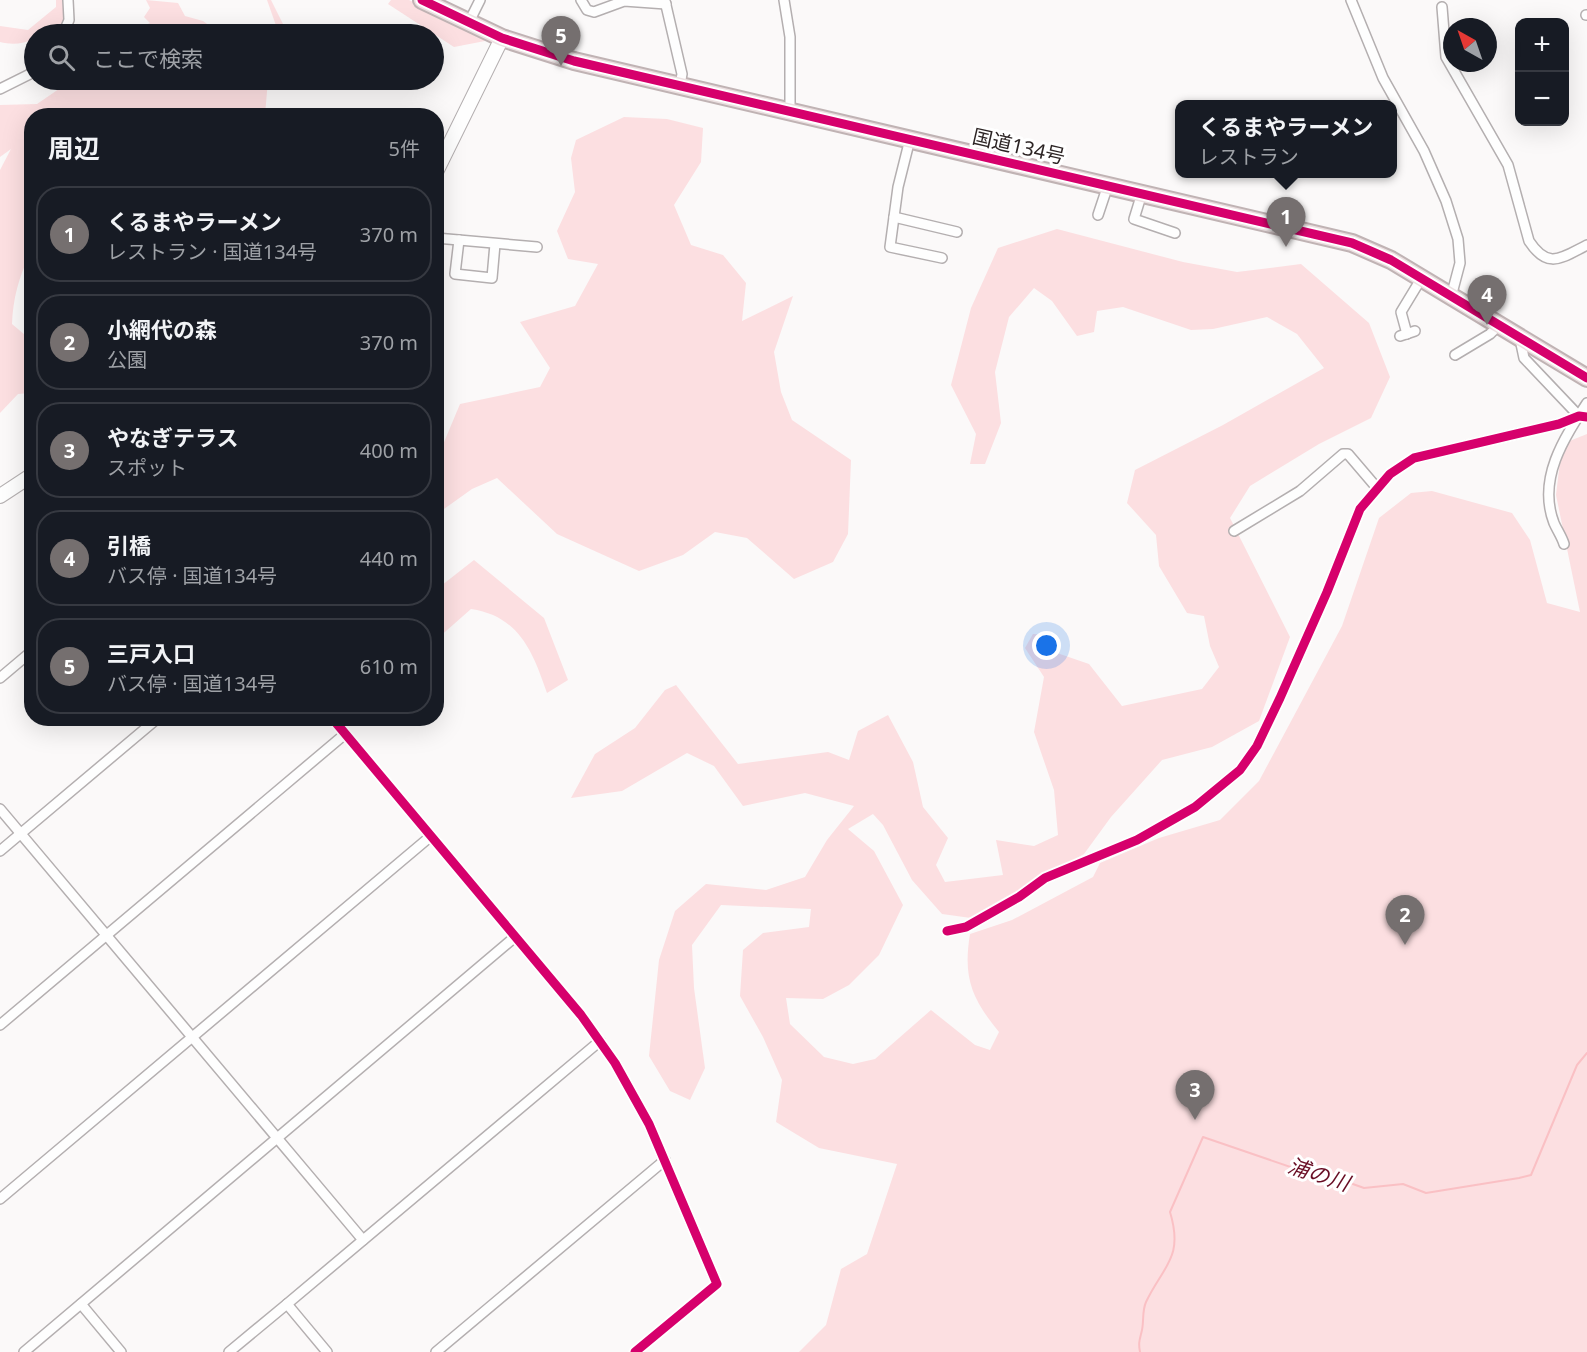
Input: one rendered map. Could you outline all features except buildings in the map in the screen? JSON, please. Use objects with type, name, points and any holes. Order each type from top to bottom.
[{"type":"highway","name":"国道134号","points":[[422,0],[502,38],[574,61],[1352,243],[1391,260],[1587,378]]},
{"type":"street","points":[[67,24],[68,0]]},
{"type":"street","points":[[469,22],[480,0]]},
{"type":"street","points":[[581,0],[587,10],[594,12],[624,1],[665,2],[672,40],[682,74],[680,86]]},
{"type":"street","points":[[784,0],[790,38],[790,110]]},
{"type":"street","points":[[1351,0],[1383,78],[1396,100]]},
{"type":"street","points":[[1442,7],[1446,57],[1509,165],[1529,241],[1535,251],[1548,259],[1557,260],[1587,246]]},
{"type":"street","points":[[444,156],[502,38]]},
{"type":"street","points":[[0,89],[24,77]]},
{"type":"street","points":[[1397,103],[1416,136],[1446,201],[1458,239],[1460,263],[1451,297]]},
{"type":"street","points":[[910,139],[898,187],[890,247],[942,258]]},
{"type":"street","points":[[1098,216],[1108,185]]},
{"type":"street","points":[[1142,193],[1134,219],[1175,233]]},
{"type":"street","points":[[894,217],[957,232]]},
{"type":"street","points":[[444,239],[537,247]]},
{"type":"street","points":[[459,240],[454,274],[492,278],[495,244]]},
{"type":"street","points":[[1407,334],[1401,312],[1421,279]]},
{"type":"street","points":[[1455,355],[1490,334],[1498,326]]},
{"type":"street","points":[[1520,339],[1524,357],[1584,417]]},
{"type":"street","points":[[1564,544],[1555,524],[1549,486],[1556,457],[1584,417],[1587,403]]},
{"type":"street","points":[[947,931],[966,927],[1019,897],[1044,878],[1137,840],[1195,807],[1240,770],[1257,746],[1280,698],[1327,592],[1355,519],[1390,474],[1414,458],[1584,417]]},
{"type":"street","points":[[1234,531],[1300,491],[1343,454],[1348,454],[1377,488]]},
{"type":"street","points":[[0,496],[24,480]]},
{"type":"street","points":[[0,678],[24,658]]},
{"type":"street","points":[[0,851],[149,726]]},
{"type":"street","points":[[338,726],[600,1041],[628,1084],[665,1160],[717,1284],[635,1352]]},
{"type":"street","points":[[0,1025],[345,734]]},
{"type":"street","points":[[0,809],[363,1240]]},
{"type":"street","points":[[0,1199],[431,836]]},
{"type":"street","points":[[24,1352],[515,937]]},
{"type":"street","points":[[234,1350],[600,1041]]},
{"type":"street","points":[[436,1352],[665,1160]]},
{"type":"street","points":[[81,1304],[121,1352]]},
{"type":"street","points":[[286,1304],[327,1352]]},
{"type":"shaded area","points":[[56,0],[66,0],[67,10],[64,24],[35,24],[56,7]]},
{"type":"shaded area","points":[[146,0],[178,3],[185,16],[207,24],[148,24],[150,23],[144,17],[150,8]]},
{"type":"shaded area","points":[[267,0],[271,0],[283,24],[275,24]]},
{"type":"shaded area","points":[[391,0],[409,0],[481,36],[485,41],[454,47],[444,40],[444,24],[419,24],[388,4]]},
{"type":"shaded area","points":[[0,26],[24,29],[24,42],[13,44],[0,42]]},
{"type":"shaded area","points":[[57,90],[267,90],[266,108],[24,108],[24,268],[17,287],[12,324],[24,334],[24,394],[18,394],[0,413],[0,170],[11,149],[0,157],[0,105],[37,104]]},
{"type":"shaded area","points":[[624,117],[667,119],[703,128],[701,162],[674,205],[691,245],[723,255],[746,283],[742,321],[793,296],[774,352],[781,392],[792,420],[851,460],[848,534],[833,562],[794,579],[747,538],[715,532],[683,555],[639,571],[557,534],[497,478],[472,489],[444,509],[444,442],[460,404],[540,387],[550,368],[520,322],[575,306],[598,264],[568,259],[557,231],[575,192],[571,158],[576,140]]},
{"type":"shaded area","points":[[1057,229],[1183,262],[1237,272],[1301,264],[1369,323],[1390,377],[1371,418],[1319,444],[1250,486],[1230,518],[1290,637],[1259,721],[1212,747],[1162,760],[1111,817],[1084,854],[971,918],[942,914],[912,880],[883,825],[873,814],[848,829],[874,851],[903,905],[879,955],[849,985],[823,999],[786,998],[790,1024],[824,1057],[853,1064],[875,1059],[931,1010],[975,1045],[990,1050],[999,1032],[989,1020],[971,986],[968,963],[970,934],[1012,920],[1093,877],[1100,863],[1159,838],[1220,820],[1259,781],[1342,626],[1379,518],[1411,493],[1432,491],[1512,513],[1530,540],[1547,603],[1580,612],[1556,495],[1562,444],[1587,434],[1587,1352],[799,1352],[826,1325],[841,1269],[867,1254],[897,1164],[819,1148],[776,1122],[782,1080],[763,1037],[740,996],[743,950],[763,933],[809,927],[811,909],[721,905],[692,945],[694,988],[705,1068],[690,1100],[670,1091],[649,1056],[659,960],[675,911],[706,884],[766,890],[805,877],[827,840],[854,806],[805,793],[743,806],[714,766],[687,753],[622,791],[571,798],[595,754],[635,728],[665,690],[676,685],[738,764],[828,752],[849,760],[858,731],[888,715],[913,762],[923,807],[948,838],[936,865],[945,882],[1003,875],[996,840],[1034,846],[1058,835],[1054,790],[1034,732],[1044,677],[1025,648],[1033,634],[1048,635],[1057,653],[1089,664],[1122,706],[1202,689],[1219,667],[1210,646],[1204,616],[1187,613],[1159,566],[1156,535],[1127,503],[1135,470],[1223,425],[1324,368],[1297,334],[1267,317],[1213,329],[1191,330],[1123,307],[1097,311],[1094,332],[1077,336],[1052,301],[1034,288],[1009,317],[995,372],[1001,423],[985,464],[970,464],[976,434],[951,385],[971,308],[998,248]]},
{"type":"shaded area","points":[[474,560],[544,618],[568,680],[547,693],[536,664],[522,638],[501,619],[487,613],[471,609],[444,633],[444,584]]},
{"type":"waterway","name":"浦の川","points":[[1140,1352],[1139,1343],[1145,1305],[1170,1261],[1173,1251],[1175,1240],[1170,1212],[1203,1137],[1311,1174],[1336,1178],[1364,1188],[1403,1184],[1426,1193],[1519,1178],[1531,1175],[1577,1065],[1587,1053]]},
{"type":"cycle path","points":[[422,0],[502,38],[574,61],[1352,243],[1391,260],[1587,378]]},
{"type":"cycle path","points":[[947,931],[966,927],[1019,897],[1045,878],[1137,840],[1195,807],[1240,770],[1257,746],[1280,698],[1327,592],[1360,509],[1390,474],[1414,458],[1559,424],[1579,416],[1587,417]]},
{"type":"cycle path","points":[[339,726],[581,1015],[615,1063],[649,1124],[717,1284],[635,1352]]},
{"type":"place","name":"三戸入口","points":[[561,66]]},
{"type":"place","name":"くるまやラーメン","points":[[1286,247]]},
{"type":"place","name":"引橋","points":[[1487,325]]},
{"type":"place","name":"小網代の森","points":[[1405,945]]},
{"type":"place","name":"やなぎテラス","points":[[1195,1120]]}]
